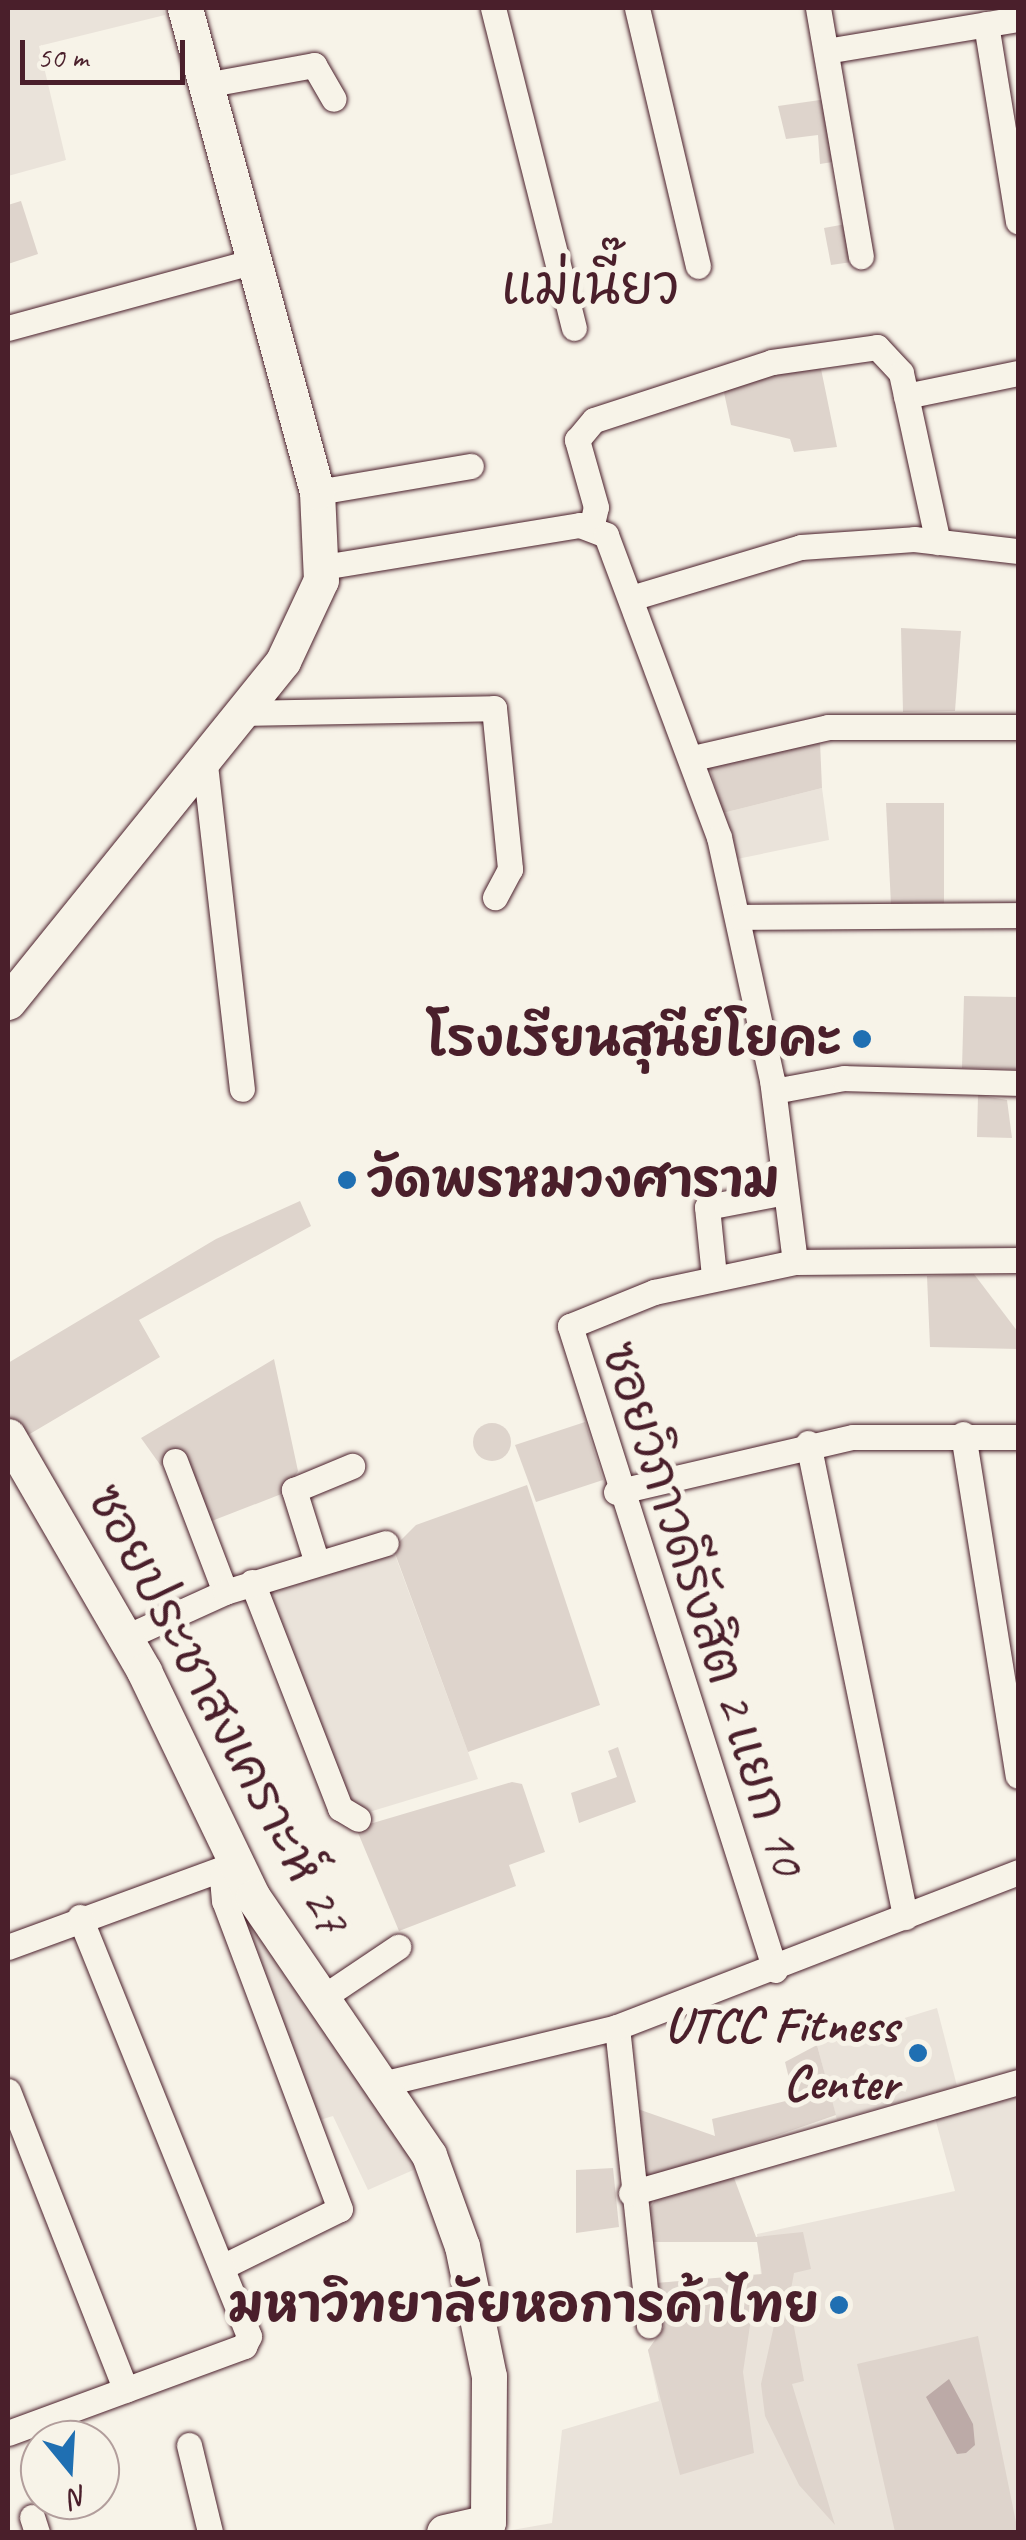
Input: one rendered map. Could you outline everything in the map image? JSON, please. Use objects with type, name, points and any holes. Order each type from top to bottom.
[{"type":"street","points":[[8,1002],[299,635],[323,568],[317,492],[185,8]]},
{"type":"street","points":[[493,8],[574,328]]},
{"type":"street","points":[[637,8],[698,266]]},
{"type":"street","points":[[818,8],[861,256]]},
{"type":"street","points":[[826,51],[1018,18],[1016,8]]},
{"type":"street","points":[[986,24],[1018,221]]},
{"type":"street","points":[[206,85],[314,65],[334,100]]},
{"type":"street","points":[[8,328],[254,261]]},
{"type":"street","points":[[794,1262],[774,1091],[738,917],[693,758],[606,535],[592,524],[579,434],[640,400],[862,347],[894,359],[906,396],[938,542]]},
{"type":"street","points":[[906,396],[1018,373]]},
{"type":"street","points":[[317,492],[471,466]]},
{"type":"street","points":[[323,568],[592,524]]},
{"type":"street","points":[[631,598],[801,547],[938,542],[1018,551]]},
{"type":"street","points":[[240,713],[494,708],[510,869],[495,897]]},
{"type":"street","points":[[693,758],[828,727],[1018,727]]},
{"type":"street","points":[[204,756],[242,1089]]},
{"type":"street","points":[[738,917],[1018,915]]},
{"type":"street","points":[[774,1091],[844,1078],[1018,1083]]},
{"type":"street","points":[[714,1276],[707,1207],[786,1192]]},
{"type":"street","name":"ซอยวิภาวดีรังสิต 2 แยก 10","points":[[774,1970],[616,1492],[570,1326],[714,1276],[794,1262],[1018,1260]]},
{"type":"street","points":[[616,1492],[808,1443],[963,1434],[1018,1437]]},
{"type":"street","points":[[963,1434],[1018,1776]]},
{"type":"street","name":"ซอยประชาสงเคราะห์ 27","points":[[8,1436],[124,1638],[236,1863],[322,1998],[386,2083],[430,2155],[479,2316],[489,2376],[491,2527]]},
{"type":"street","points":[[808,1443],[905,1916]]},
{"type":"street","points":[[175,1461],[225,1592]]},
{"type":"street","points":[[317,1564],[294,1490],[352,1466]]},
{"type":"street","points":[[124,1638],[252,1582],[386,1543]]},
{"type":"street","points":[[252,1582],[340,1808],[358,1819]]},
{"type":"street","points":[[8,1947],[236,1863]]},
{"type":"street","points":[[224,2266],[340,2208],[224,1901],[222,1876],[236,1863]]},
{"type":"street","points":[[386,2083],[617,2027],[774,1970],[1018,1872]]},
{"type":"street","points":[[8,2433],[248,2342],[224,2266],[80,1918]]},
{"type":"street","points":[[322,1998],[398,1947]]},
{"type":"street","points":[[617,2027],[631,2193],[649,2325]]},
{"type":"street","points":[[631,2193],[1018,2082]]},
{"type":"street","points":[[8,2091],[126,2390]]},
{"type":"street","points":[[189,2445],[210,2532]]},
{"type":"street","points":[[444,2532],[491,2527]]},
{"type":"shaded area","points":[[8,8],[163,8],[165,15],[39,46],[66,160],[8,176]]},
{"type":"shaded area","points":[[827,99],[839,161],[820,164],[818,135],[786,139],[778,106]]},
{"type":"shaded area","points":[[21,201],[38,254],[8,264],[8,205]]},
{"type":"shaded area","points":[[846,224],[852,262],[831,265],[824,228]]},
{"type":"shaded area","points":[[820,364],[837,447],[794,452],[790,439],[731,425],[723,388]]},
{"type":"shaded area","points":[[901,628],[961,631],[955,711],[903,712]]},
{"type":"shaded area","points":[[820,742],[822,788],[723,813],[709,765],[765,746]]},
{"type":"shaded area","points":[[822,788],[829,840],[737,859],[723,813]]},
{"type":"shaded area","points":[[886,803],[944,803],[944,904],[891,905]]},
{"type":"shaded area","points":[[964,996],[1018,997],[1018,1069],[962,1068]]},
{"type":"shaded area","points":[[978,1095],[1007,1100],[1012,1138],[977,1137]]},
{"type":"shaded area","points":[[300,1201],[311,1226],[139,1320],[160,1357],[23,1438],[8,1418],[8,1363],[216,1239]]},
{"type":"shaded area","points":[[974,1274],[1018,1332],[1018,1349],[930,1347],[927,1276]]},
{"type":"shaded area","points":[[274,1359],[298,1471],[284,1493],[204,1524],[177,1458],[161,1466],[141,1438]]},
{"type":"shaded area","points":[[585,1422],[603,1480],[536,1502],[515,1445]]},
{"type":"shaded area","points":[[492,1423],[505,1429],[511,1442],[505,1455],[492,1461],[479,1455],[473,1442],[479,1429]]},
{"type":"shaded area","points":[[527,1485],[600,1705],[468,1752],[393,1548],[416,1525]]},
{"type":"shaded area","points":[[391,1544],[478,1779],[356,1816],[260,1592]]},
{"type":"shaded area","points":[[618,1747],[636,1802],[579,1823],[571,1793],[617,1777],[608,1751]]},
{"type":"shaded area","points":[[512,1782],[522,1784],[545,1852],[509,1865],[516,1886],[399,1931],[356,1828]]},
{"type":"shaded area","points":[[240,1895],[420,2167],[368,2190],[333,2116],[316,2121],[228,1902]]},
{"type":"shaded area","points":[[937,2008],[957,2086],[837,2120],[817,2045]]},
{"type":"shaded area","points":[[817,2045],[836,2115],[652,2179],[641,2171],[632,2107],[715,2136],[712,2119],[794,2099],[785,2062]]},
{"type":"shaded area","name":"มหาวิทยาลัยหอการค้าไทย","points":[[1018,2092],[1018,2532],[501,2532],[552,2523],[562,2430],[659,2401],[648,2350],[664,2327],[657,2283],[761,2275],[757,2234],[955,2191],[935,2118]]},
{"type":"shaded area","points":[[613,2168],[619,2227],[576,2233],[576,2170]]},
{"type":"shaded area","points":[[733,2175],[756,2237],[803,2232],[811,2269],[794,2273],[789,2300],[804,2381],[792,2384],[835,2525],[799,2485],[765,2416],[761,2384],[775,2321],[752,2312],[743,2372],[754,2453],[680,2475],[648,2350],[664,2327],[657,2283],[762,2274],[757,2242],[652,2242],[650,2208],[657,2197]]},
{"type":"shaded area","points":[[978,2336],[1018,2532],[895,2532],[857,2364]]},
{"type":"shaded area","points":[[949,2379],[973,2424],[975,2445],[966,2453],[957,2454],[926,2397]]},
{"type":"place","name":"โรงเรียนสุนีย์โยคะ","points":[[862,1039]]},
{"type":"place","name":"วัดพรหมวงศาราม","points":[[347,1180]]},
{"type":"place","name":"UTCC Fitness Center","points":[[918,2053]]},
{"type":"place","name":"มหาวิทยาลัยหอการค้าไทย","points":[[839,2305]]},
{"type":"district","name":"แม่เนี๊ยว","points":[[590,287]]}]
